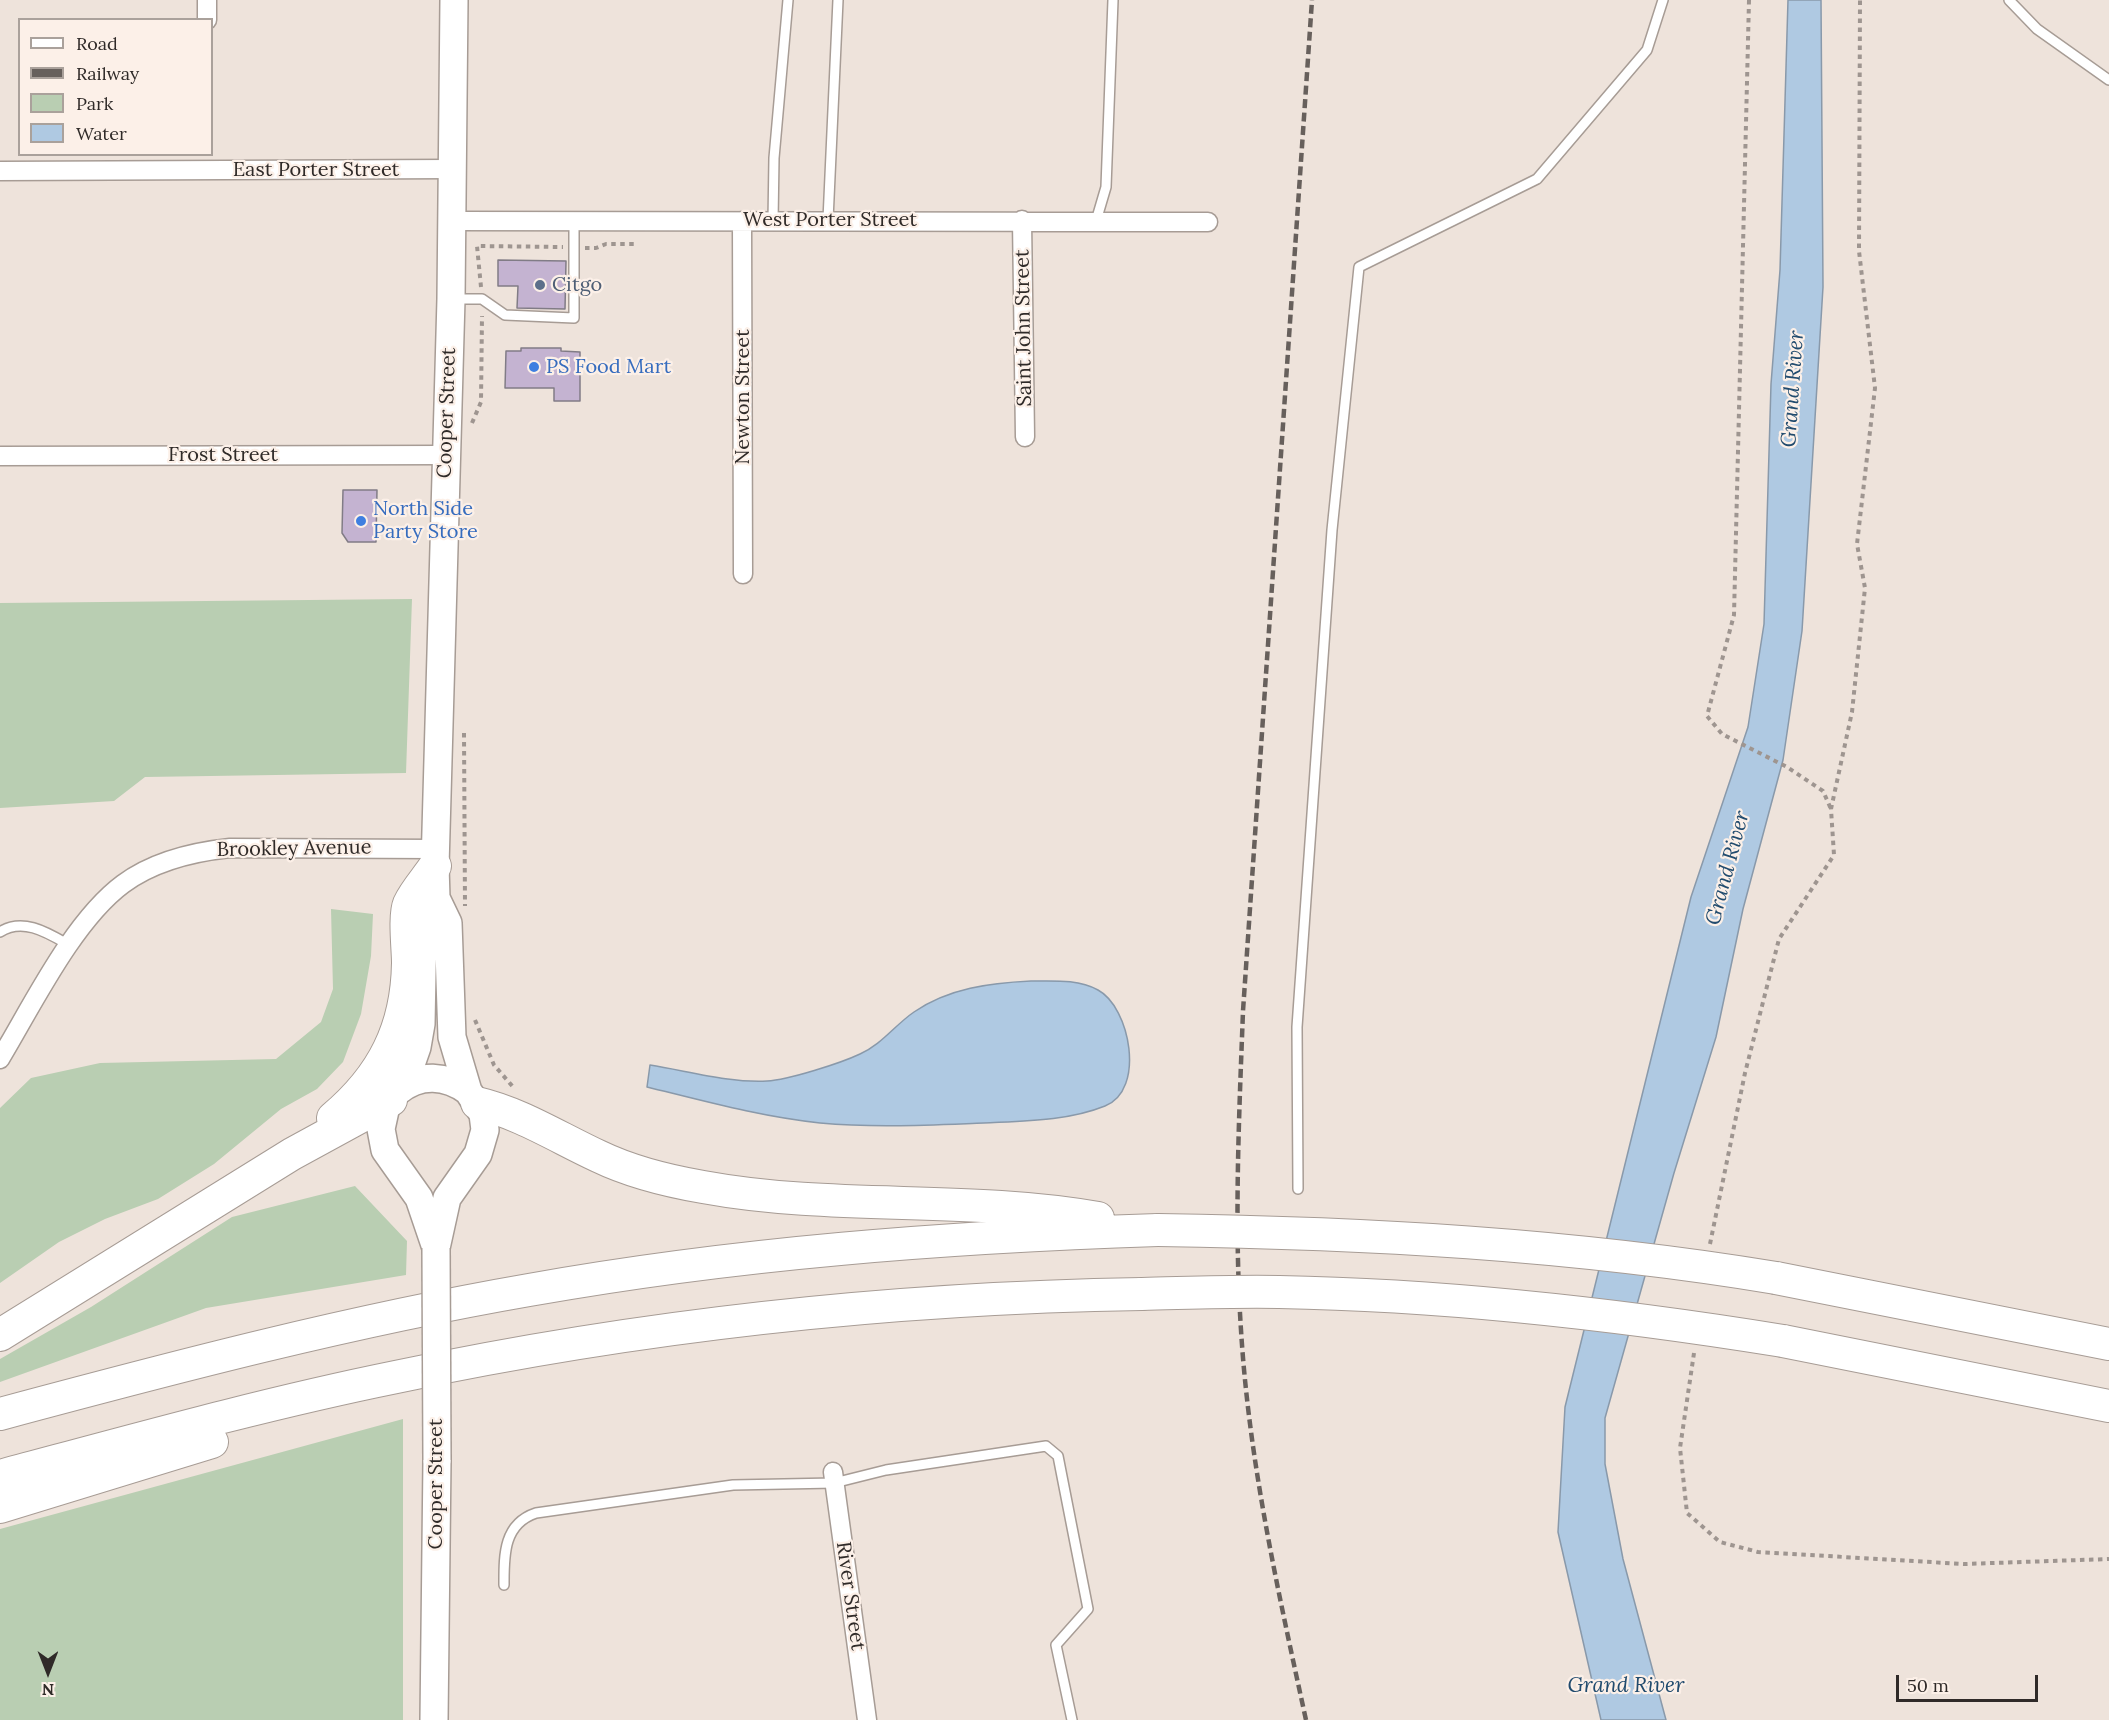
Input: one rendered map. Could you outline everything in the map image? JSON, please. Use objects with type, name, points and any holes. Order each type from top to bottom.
[{"type":"highway","points":[[292,1154],[305,1138],[340,1112],[361,1091],[383,1062],[394,1041],[403,1015],[408,976],[409,905],[435,857]]},
{"type":"highway","points":[[0,1335],[292,1154],[394,1095]]},
{"type":"highway","points":[[473,1097],[513,1114],[601,1158],[642,1173],[704,1187],[793,1197],[1045,1210],[1158,1230]]},
{"type":"highway","points":[[0,1414],[351,1324],[575,1282],[726,1260],[844,1247],[1158,1230],[1329,1233],[1499,1243],[1639,1258],[1776,1278],[2109,1344]]},
{"type":"highway","points":[[0,1476],[317,1394],[575,1343],[731,1321],[875,1306],[1051,1295],[1278,1292],[1419,1298],[1555,1309],[1783,1341],[2109,1406]]},
{"type":"highway","points":[[0,1507],[468,1363]]},
{"type":"main road","name":"Cooper Street","points":[[434,1720],[437,1460],[436,1248],[447,1198],[464,1171],[475,1159],[484,1138],[484,1122],[457,1057],[449,1015],[448,923],[436,898],[435,857],[451,299],[453,0]]},
{"type":"main road","name":"Cooper Street","points":[[436,898],[423,921],[420,1034],[414,1059],[383,1114],[382,1136],[389,1156],[419,1198],[436,1248]]},
{"type":"main road","points":[[394,1095],[419,1079],[435,1078],[450,1081],[473,1097]]},
{"type":"main road","points":[[400,1170],[417,1179],[433,1181],[448,1179],[464,1171]]},
{"type":"street","points":[[207,0],[207,18]]},
{"type":"street","name":"East Porter Street","points":[[0,171],[210,162],[452,169]]},
{"type":"street","name":"Newton Street","points":[[742,220],[743,574]]},
{"type":"street","name":"Saint John Street","points":[[1022,220],[1026,437]]},
{"type":"street","name":"West Porter Street","points":[[452,221],[1096,220],[1208,222]]},
{"type":"street","name":"Frost Street","points":[[0,456],[446,455]]},
{"type":"street","name":"Brookley Avenue","points":[[2,1052],[91,916],[122,884],[157,865],[203,851],[263,847],[435,857]]},
{"type":"street","name":"River Street","points":[[834,1478],[867,1720]]},
{"type":"lane","points":[[773,220],[774,158],[788,0]]},
{"type":"lane","points":[[828,220],[838,0]]},
{"type":"lane","points":[[1096,220],[1106,187],[1113,0]]},
{"type":"lane","points":[[1298,1189],[1297,1028],[1332,530],[1359,267],[1537,179],[1647,50],[1663,0]]},
{"type":"lane","points":[[2009,0],[2037,29],[2109,80]]},
{"type":"lane","points":[[451,299],[482,299],[505,315],[574,318],[574,221]]},
{"type":"lane","points":[[0,932],[10,926],[39,928],[70,945]]},
{"type":"lane","points":[[504,1585],[507,1539],[522,1520],[536,1513],[733,1485],[834,1478],[1041,1446],[1055,1452],[1088,1609],[1056,1645],[1072,1720]]},
{"type":"path","points":[[1749,0],[1734,615],[1707,716],[1722,734],[1787,767],[1823,791],[1831,809],[1852,712],[1857,667],[1865,588],[1857,544],[1875,388],[1859,251],[1860,0]]},
{"type":"path","points":[[472,433],[472,421],[481,402],[482,299],[477,246],[574,247],[635,244]]},
{"type":"path","points":[[463,722],[465,911]]},
{"type":"path","points":[[473,1011],[494,1065],[518,1094],[519,1100],[513,1114]]},
{"type":"green space","points":[[412,599],[406,773],[145,777],[114,801],[0,808],[0,603]]},
{"type":"green space","points":[[331,909],[373,914],[371,956],[361,1014],[343,1062],[317,1089],[281,1109],[214,1164],[158,1199],[105,1219],[59,1242],[0,1283],[0,1108],[31,1078],[100,1063],[276,1059],[321,1022],[333,989]]},
{"type":"green space","points":[[355,1186],[407,1241],[406,1275],[206,1308],[0,1382],[0,1359],[91,1307],[232,1217]]},
{"type":"green space","points":[[403,1419],[403,1720],[0,1720],[0,1529]]},
{"type":"water","name":"Grand River","points":[[1788,0],[1821,0],[1823,287],[1802,631],[1783,760],[1743,909],[1716,1037],[1674,1173],[1605,1418],[1605,1464],[1623,1559],[1666,1720],[1601,1720],[1558,1532],[1565,1407],[1691,897],[1748,727],[1764,624],[1771,384],[1780,270]]},
{"type":"water","points":[[1066,981],[1090,986],[1109,999],[1118,1013],[1129,1048],[1129,1067],[1126,1084],[1118,1097],[1105,1106],[1076,1115],[1030,1121],[861,1125],[820,1123],[777,1117],[647,1087],[650,1065],[753,1081],[776,1080],[801,1074],[840,1062],[868,1050],[914,1012],[941,997],[985,985]]},
{"type":"building","points":[[498,260],[566,261],[565,309],[517,308],[518,286],[498,286]]},
{"type":"building","points":[[521,348],[561,348],[561,351],[580,352],[580,401],[554,401],[554,388],[505,388],[506,351],[521,351]]},
{"type":"building","points":[[343,490],[377,490],[376,542],[348,542],[342,533]]},
{"type":"railway","points":[[1306,1720],[1266,1526],[1251,1428],[1241,1330],[1238,1210],[1243,1011],[1312,0]]},
{"type":"place","name":"Citgo","points":[[540,285]]},
{"type":"place","name":"PS Food Mart","points":[[534,367]]},
{"type":"place","name":"North Side Party Store","points":[[361,521]]}]
